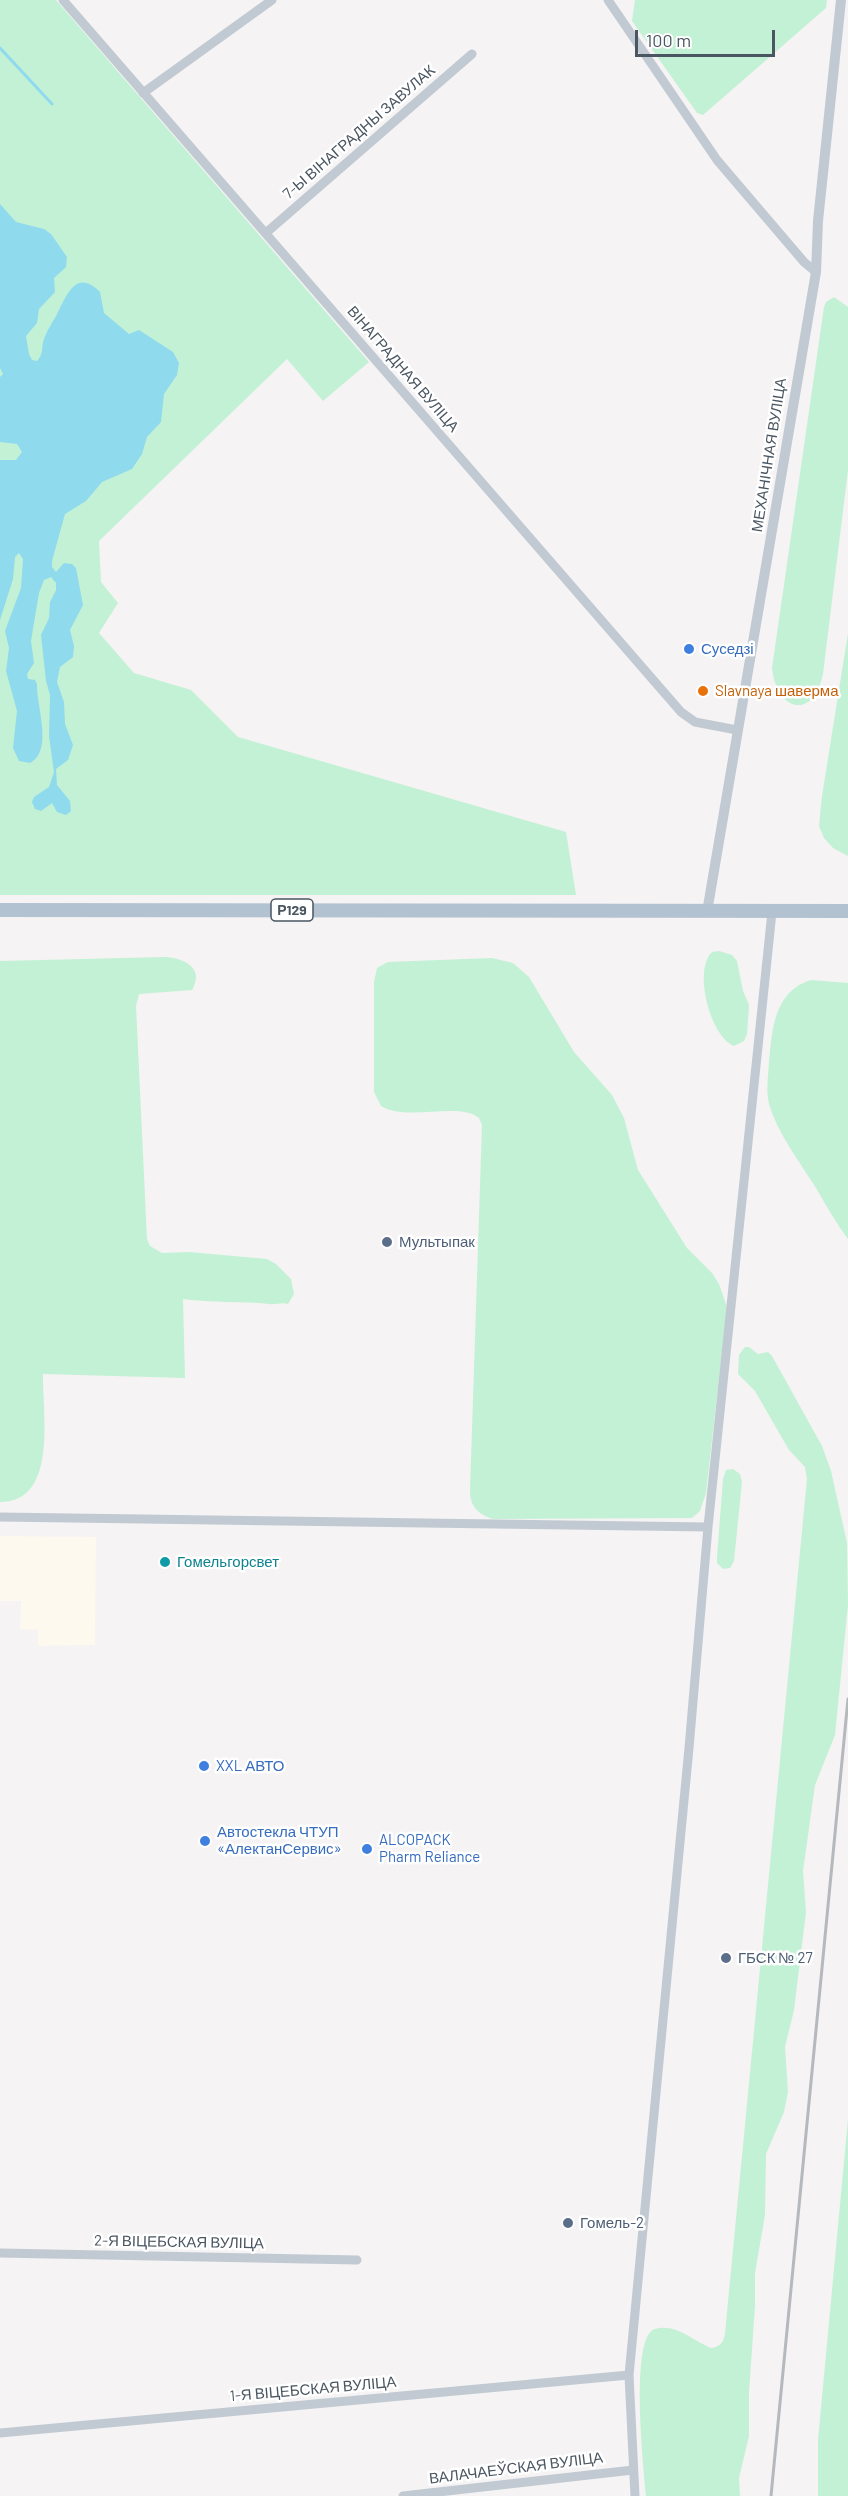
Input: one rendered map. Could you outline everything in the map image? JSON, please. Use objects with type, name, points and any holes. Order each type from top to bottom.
[{"type":"main road","name":"Р129","points":[[0,910],[848,911]]},
{"type":"street","name":"ВІНАГРАДНАЯ ВУЛІЦА","points":[[63,0],[267,232],[681,712],[695,722],[737,730]]},
{"type":"street","points":[[143,93],[272,0]]},
{"type":"street","points":[[608,0],[717,160],[804,262],[816,272]]},
{"type":"street","name":"МЕХАНІЧНАЯ ВУЛІЦА","points":[[707,912],[816,272],[818,221],[841,0]]},
{"type":"street","name":"7-Ы ВІНАГРАДНЫ ЗАВУЛАК","points":[[267,232],[472,54]]},
{"type":"street","points":[[635,2496],[628,2374],[689,1748],[708,1527],[772,912]]},
{"type":"street","points":[[0,1517],[230,1520],[328,1524],[708,1527]]},
{"type":"street","name":"2-Я ВІЦЕБСКАЯ ВУЛІЦА","points":[[0,2253],[357,2260]]},
{"type":"street","name":"1-Я ВІЦЕБСКАЯ ВУЛІЦА","points":[[0,2433],[628,2374]]},
{"type":"street","name":"ВАЛАЧАЕЎСКАЯ ВУЛІЦА","points":[[403,2496],[633,2470]]},
{"type":"shaded area","points":[[0,1536],[96,1537],[95,1645],[38,1646],[38,1630],[20,1629],[21,1601],[0,1601]]},
{"type":"green space","points":[[0,0],[56,0],[369,362],[323,401],[287,359],[99,541],[101,582],[118,603],[99,633],[134,673],[191,690],[238,737],[566,832],[576,895],[0,895]]},
{"type":"green space","points":[[635,0],[827,0],[826,8],[703,115],[697,113],[632,21]]},
{"type":"green space","points":[[834,297],[848,307],[848,470],[823,674],[818,689],[811,699],[804,704],[795,705],[787,701],[780,693],[772,668],[824,307],[826,302]]},
{"type":"green space","points":[[848,633],[848,856],[833,848],[824,838],[819,826]]},
{"type":"green space","points":[[719,951],[732,955],[737,961],[743,991],[749,1005],[747,1034],[744,1041],[734,1046],[725,1040],[711,1017],[704,987],[707,961],[712,952]]},
{"type":"green space","points":[[165,957],[185,962],[194,970],[196,976],[192,990],[139,994],[136,1006],[147,1239],[150,1246],[162,1253],[189,1252],[267,1259],[276,1264],[291,1279],[294,1294],[288,1304],[183,1299],[185,1378],[43,1374],[45,1431],[39,1472],[31,1487],[19,1498],[0,1502],[0,961]]},
{"type":"green space","points":[[492,958],[513,963],[529,977],[574,1052],[612,1095],[624,1118],[638,1170],[687,1248],[712,1273],[719,1284],[727,1307],[706,1493],[700,1511],[692,1518],[493,1519],[479,1512],[471,1501],[482,1125],[479,1118],[470,1113],[459,1111],[404,1112],[381,1106],[374,1092],[374,982],[377,968],[388,962]]},
{"type":"green space","points":[[811,980],[848,983],[848,1239],[784,1137],[768,1099],[770,1050],[777,1013],[789,993],[799,985]]},
{"type":"green space","points":[[745,1347],[749,1347],[758,1354],[768,1352],[772,1356],[822,1446],[831,1471],[847,1543],[848,1605],[835,1735],[815,1785],[803,1871],[806,1912],[794,2010],[785,2047],[788,2092],[784,2112],[766,2154],[765,2215],[755,2273],[749,2436],[739,2478],[740,2496],[646,2496],[641,2434],[640,2378],[642,2355],[647,2337],[655,2329],[670,2328],[711,2348],[721,2344],[725,2333],[807,1479],[805,1467],[789,1450],[755,1391],[738,1374],[739,1355]]},
{"type":"green space","points":[[733,1469],[740,1474],[742,1482],[734,1561],[730,1568],[723,1569],[717,1563],[717,1557],[723,1479],[726,1470]]},
{"type":"green space","points":[[848,2119],[848,2496],[818,2496],[818,2440]]},
{"type":"water","points":[[0,204],[16,222],[44,229],[51,234],[67,257],[66,267],[54,278],[55,292],[39,309],[37,323],[26,336],[32,360],[37,361],[41,356],[45,336],[69,292],[78,283],[85,283],[92,285],[100,292],[104,313],[129,334],[139,330],[173,352],[179,363],[177,375],[164,394],[161,422],[147,437],[142,454],[132,469],[102,482],[86,501],[65,514],[52,561],[52,567],[56,572],[64,563],[72,564],[76,568],[83,605],[70,630],[74,646],[73,657],[60,667],[57,682],[64,702],[65,724],[73,745],[68,760],[56,769],[57,785],[70,801],[71,811],[66,815],[57,812],[52,803],[41,811],[35,809],[32,802],[34,797],[49,787],[54,772],[49,736],[50,695],[46,681],[41,635],[49,618],[50,602],[56,590],[56,583],[51,577],[44,580],[39,593],[31,641],[34,663],[27,674],[28,679],[35,680],[37,684],[42,727],[41,749],[30,763],[19,761],[13,748],[17,711],[6,671],[9,648],[5,631],[21,588],[23,559],[19,553],[15,557],[13,579],[0,620],[0,460],[16,460],[22,452],[17,444],[0,442],[0,377],[3,374],[0,368]]},
{"type":"waterway","points":[[0,48],[52,104]]},
{"type":"railway","points":[[771,2496],[848,1699]]},
{"type":"place","name":"Суседзі","points":[[689,649]]},
{"type":"place","name":"Slavnaya шаверма","points":[[703,691]]},
{"type":"place","name":"Мультыпак","points":[[387,1242]]},
{"type":"place","name":"Гомельгорсвет","points":[[165,1562]]},
{"type":"place","name":"XXL АВТО","points":[[204,1766]]},
{"type":"place","name":"Автостекла ЧТУП «АлектанСервис»","points":[[205,1841]]},
{"type":"place","name":"ALCOPACK Pharm Reliance","points":[[367,1849]]},
{"type":"place","name":"ГБСК № 27","points":[[726,1958]]},
{"type":"place","name":"Гомель-2","points":[[568,2223]]}]
